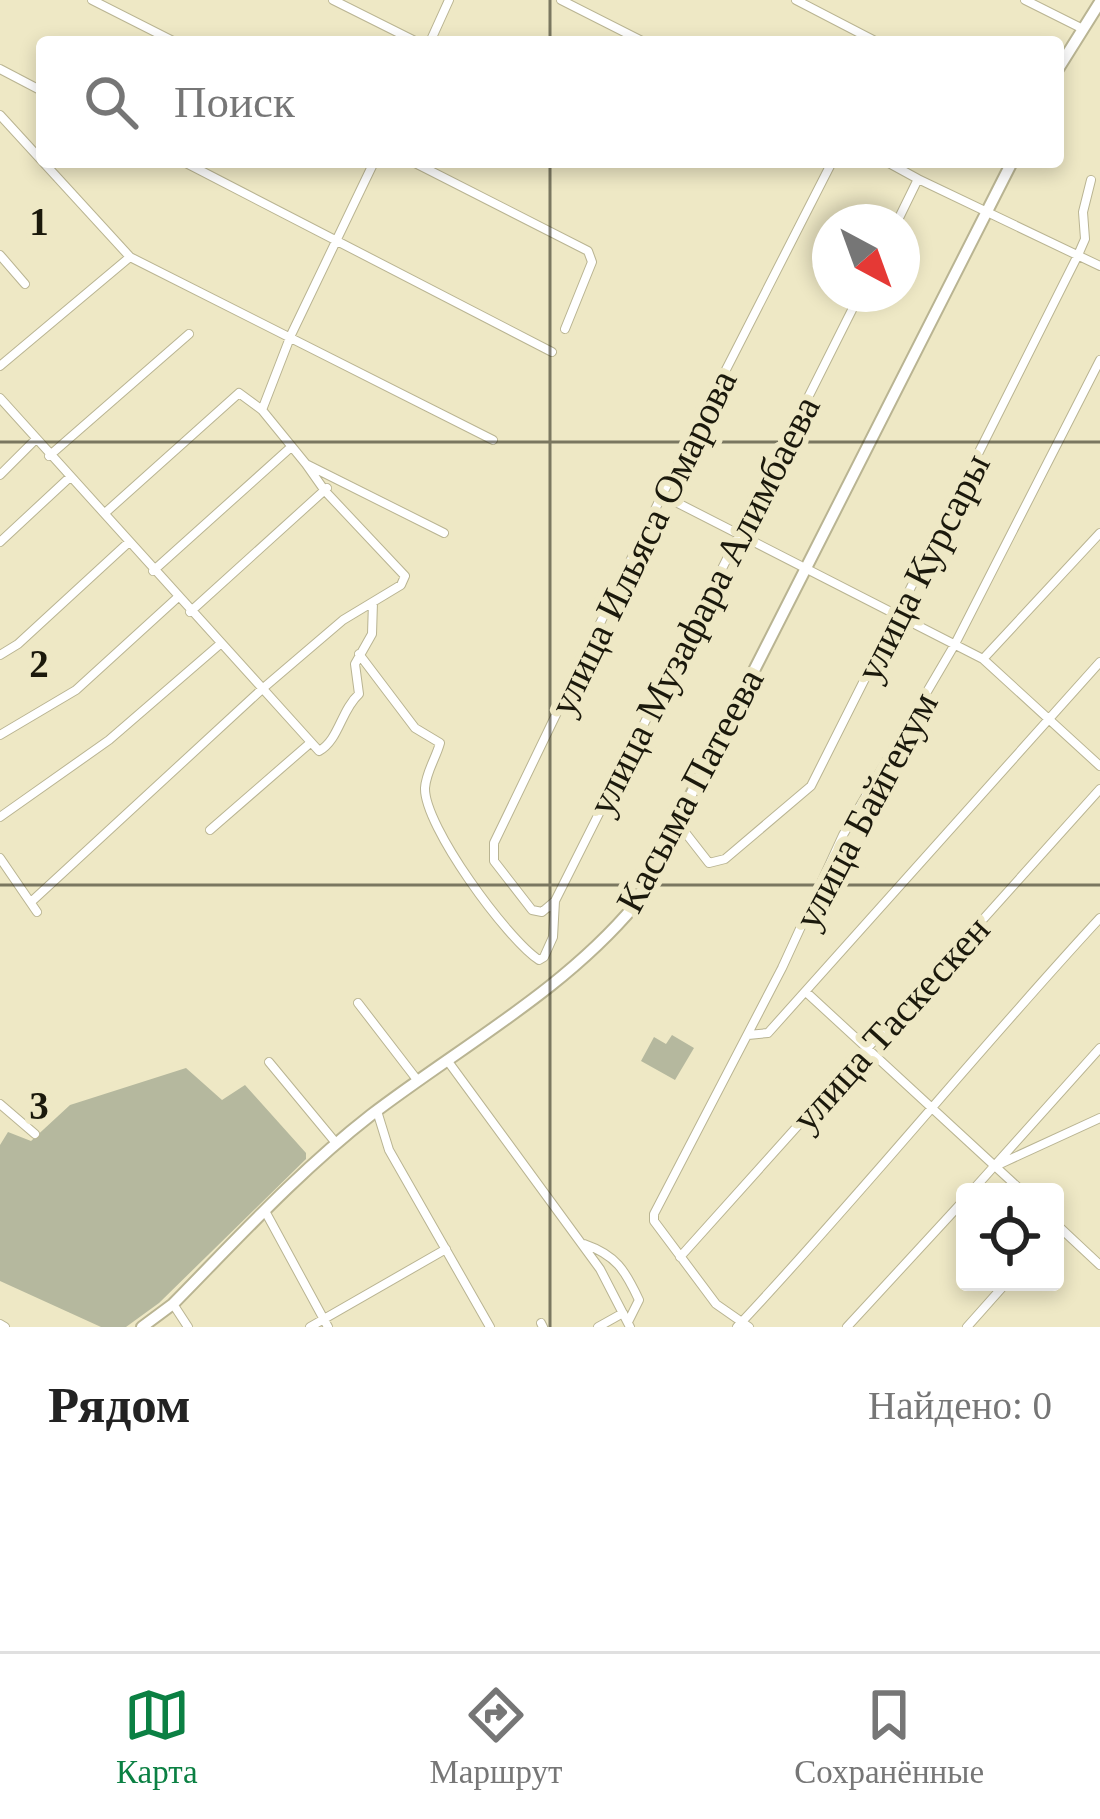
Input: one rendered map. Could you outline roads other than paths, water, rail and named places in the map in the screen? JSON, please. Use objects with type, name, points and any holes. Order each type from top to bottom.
[{"type":"main road","points":[[1064,58],[1100,2]]},
{"type":"main road","name":"Касыма Патеева","points":[[142,1327],[173,1304],[336,1143],[605,942],[635,905],[1009,168]]},
{"type":"street","points":[[92,0],[164,36]]},
{"type":"street","points":[[333,0],[405,36]]},
{"type":"street","points":[[433,36],[449,0]]},
{"type":"street","points":[[561,0],[632,36]]},
{"type":"street","points":[[796,0],[865,36]]},
{"type":"street","points":[[1025,0],[1081,28]]},
{"type":"street","points":[[0,70],[36,88]]},
{"type":"street","points":[[0,115],[36,154]]},
{"type":"street","points":[[49,168],[130,257],[494,440]]},
{"type":"street","points":[[196,168],[553,352]]},
{"type":"street","points":[[262,410],[291,335],[371,168]]},
{"type":"street","points":[[425,168],[588,251],[592,262],[565,329]]},
{"type":"street","name":"улица Ильяса Омарова","points":[[542,911],[532,910],[503,874],[494,861],[494,843],[662,495],[829,168]]},
{"type":"street","points":[[898,168],[1100,266]]},
{"type":"street","points":[[906,204],[919,179]]},
{"type":"street","name":"улица Курсары","points":[[677,823],[709,863],[725,859],[811,785],[1085,239],[1082,212],[1091,180]]},
{"type":"street","points":[[0,255],[26,284]]},
{"type":"street","points":[[0,366],[130,257]]},
{"type":"street","name":"улица Музафара Алимбаева","points":[[542,911],[555,901],[851,312]]},
{"type":"street","points":[[49,456],[189,334]]},
{"type":"street","name":"улица Байгекум","points":[[680,1257],[654,1221],[654,1214],[843,835],[955,644],[1100,360]]},
{"type":"street","points":[[31,902],[260,690],[343,620],[400,584],[405,576],[325,491],[262,410],[239,393],[106,513]]},
{"type":"street","points":[[0,398],[319,751],[327,748],[358,694],[355,664],[372,634],[373,602]]},
{"type":"street","points":[[0,476],[35,440]]},
{"type":"street","points":[[154,571],[290,448]]},
{"type":"street","points":[[306,464],[444,533]]},
{"type":"street","points":[[0,542],[70,477]]},
{"type":"street","points":[[190,612],[335,479]]},
{"type":"street","points":[[662,495],[983,659],[1100,766]]},
{"type":"street","points":[[983,659],[1100,533]]},
{"type":"street","points":[[0,655],[129,542]]},
{"type":"street","points":[[0,735],[76,690],[177,598]]},
{"type":"street","points":[[0,817],[109,740],[219,645]]},
{"type":"street","points":[[358,653],[415,728],[440,743],[425,787],[434,826],[486,901],[534,958],[544,958],[553,937],[555,901]]},
{"type":"street","points":[[746,1035],[768,1033],[1100,662]]},
{"type":"street","points":[[210,830],[309,744]]},
{"type":"street","name":"улица Таскескен","points":[[680,1257],[1100,789]]},
{"type":"street","points":[[0,858],[38,912]]},
{"type":"street","points":[[680,1257],[716,1304],[743,1325],[992,1035],[1100,918]]},
{"type":"street","points":[[806,992],[1013,1183]]},
{"type":"street","points":[[358,1003],[418,1081]]},
{"type":"street","points":[[979,1183],[1100,1048]]},
{"type":"street","points":[[447,1060],[583,1244],[627,1321]]},
{"type":"street","points":[[269,1062],[336,1143]]},
{"type":"street","points":[[0,1104],[34,1134]]},
{"type":"street","points":[[377,1111],[389,1150],[486,1326]]},
{"type":"street","points":[[995,1166],[1100,1118]]},
{"type":"street","points":[[848,1327],[956,1209]]},
{"type":"street","points":[[265,1211],[326,1323]]},
{"type":"street","points":[[1064,1233],[1100,1265]]},
{"type":"street","points":[[583,1244],[609,1252],[625,1269],[639,1300],[627,1321],[598,1327]]},
{"type":"street","points":[[310,1327],[326,1323],[446,1250]]},
{"type":"street","points":[[967,1327],[999,1291]]},
{"type":"street","points":[[173,1304],[188,1327]]}]
